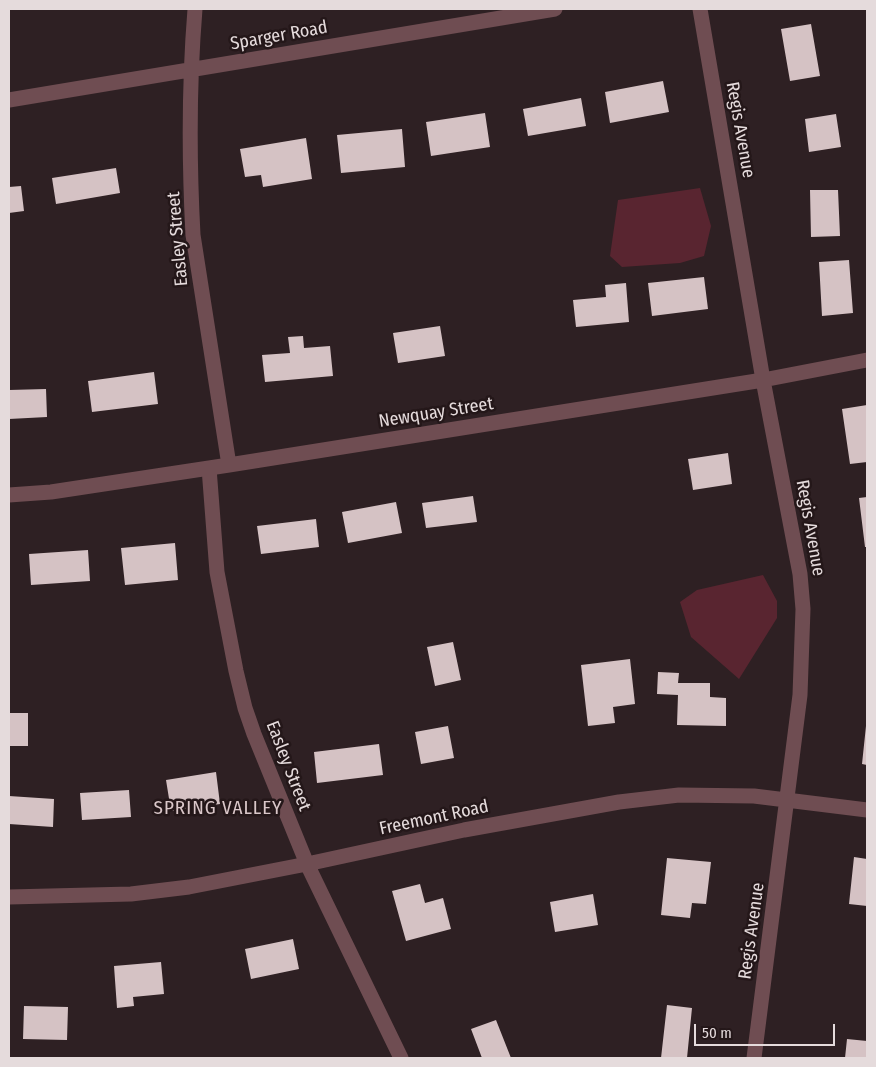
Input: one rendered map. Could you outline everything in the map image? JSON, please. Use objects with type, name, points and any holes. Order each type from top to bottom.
[{"type":"street","name":"Easley Street","points":[[195,9],[192,70],[193,235],[229,465]]},
{"type":"street","name":"Sparger Road","points":[[9,100],[555,9]]},
{"type":"street","name":"Regis Avenue","points":[[700,9],[764,380],[800,574],[803,609],[800,695],[754,1058]]},
{"type":"street","name":"Newquay Street","points":[[9,495],[51,492],[229,465],[764,380],[867,360]]},
{"type":"street","name":"Easley Street","points":[[209,468],[217,572],[236,671],[254,734],[307,864],[401,1058]]},
{"type":"street","name":"Freemont Road","points":[[9,897],[131,894],[189,887],[464,830],[619,802],[679,795],[754,796],[867,810]]},
{"type":"shaded area","points":[[700,188],[711,226],[704,256],[680,263],[622,267],[610,256],[618,200]]},
{"type":"shaded area","points":[[763,575],[777,601],[777,618],[739,679],[691,637],[680,602],[697,590]]},
{"type":"building","points":[[811,24],[820,76],[790,81],[781,29]]},
{"type":"building","points":[[663,81],[669,112],[610,123],[605,92]]},
{"type":"building","points":[[581,98],[586,126],[528,136],[523,109]]},
{"type":"building","points":[[485,113],[490,147],[431,156],[426,122]]},
{"type":"building","points":[[836,114],[841,147],[809,152],[805,119]]},
{"type":"building","points":[[402,129],[405,167],[341,173],[337,135]]},
{"type":"building","points":[[306,138],[312,179],[263,187],[261,175],[245,177],[240,149]]},
{"type":"building","points":[[116,168],[120,193],[56,204],[52,178]]},
{"type":"building","points":[[21,186],[24,211],[9,213],[9,187]]},
{"type":"building","points":[[810,190],[838,190],[840,236],[811,237]]},
{"type":"building","points":[[849,260],[853,313],[822,316],[819,262]]},
{"type":"building","points":[[704,277],[708,309],[652,316],[648,283]]},
{"type":"building","points":[[626,283],[629,322],[576,327],[573,300],[606,297],[605,285]]},
{"type":"building","points":[[440,326],[445,356],[398,363],[393,333]]},
{"type":"building","points":[[303,336],[304,348],[330,346],[333,376],[265,382],[262,355],[290,353],[288,337]]},
{"type":"building","points":[[154,372],[158,404],[92,412],[88,381]]},
{"type":"building","points":[[46,389],[47,417],[9,419],[9,390]]},
{"type":"building","points":[[867,405],[867,462],[850,464],[842,409]]},
{"type":"building","points":[[728,453],[732,484],[693,490],[688,459]]},
{"type":"building","points":[[473,496],[477,522],[426,528],[422,503]]},
{"type":"building","points":[[867,497],[867,547],[865,547],[859,498]]},
{"type":"building","points":[[396,502],[402,533],[348,543],[342,512]]},
{"type":"building","points":[[316,519],[319,547],[261,554],[257,526]]},
{"type":"building","points":[[175,543],[178,580],[125,585],[121,548]]},
{"type":"building","points":[[88,550],[90,581],[31,585],[29,554]]},
{"type":"building","points":[[453,642],[461,680],[435,686],[427,647]]},
{"type":"building","points":[[630,659],[635,704],[613,707],[615,723],[588,726],[581,665]]},
{"type":"building","points":[[658,672],[679,673],[678,683],[710,683],[710,697],[726,698],[726,726],[677,725],[678,695],[657,694]]},
{"type":"building","points":[[9,713],[28,713],[28,746],[9,746]]},
{"type":"building","points":[[448,726],[454,758],[421,764],[415,732]]},
{"type":"building","points":[[867,726],[867,765],[862,764]]},
{"type":"building","points":[[379,744],[383,775],[317,783],[314,752]]},
{"type":"building","points":[[216,772],[220,804],[171,811],[166,780]]},
{"type":"building","points":[[129,790],[131,817],[82,820],[80,793]]},
{"type":"building","points":[[9,796],[54,799],[53,827],[9,824]]},
{"type":"building","points":[[854,857],[867,859],[867,906],[849,904]]},
{"type":"building","points":[[667,858],[711,862],[706,904],[692,903],[690,918],[661,915]]},
{"type":"building","points":[[420,884],[425,903],[443,898],[451,929],[406,941],[392,891]]},
{"type":"building","points":[[593,894],[598,925],[555,932],[550,902]]},
{"type":"building","points":[[293,939],[299,969],[251,979],[245,949]]},
{"type":"building","points":[[161,962],[164,994],[133,997],[134,1006],[117,1008],[114,966]]},
{"type":"building","points":[[667,1005],[692,1008],[687,1058],[661,1058]]},
{"type":"building","points":[[24,1006],[68,1007],[67,1040],[23,1039]]},
{"type":"building","points":[[496,1020],[511,1058],[482,1058],[471,1029]]},
{"type":"building","points":[[847,1039],[867,1041],[867,1058],[845,1058]]},
{"type":"district","name":"SPRING VALLEY","points":[[218,809]]}]
